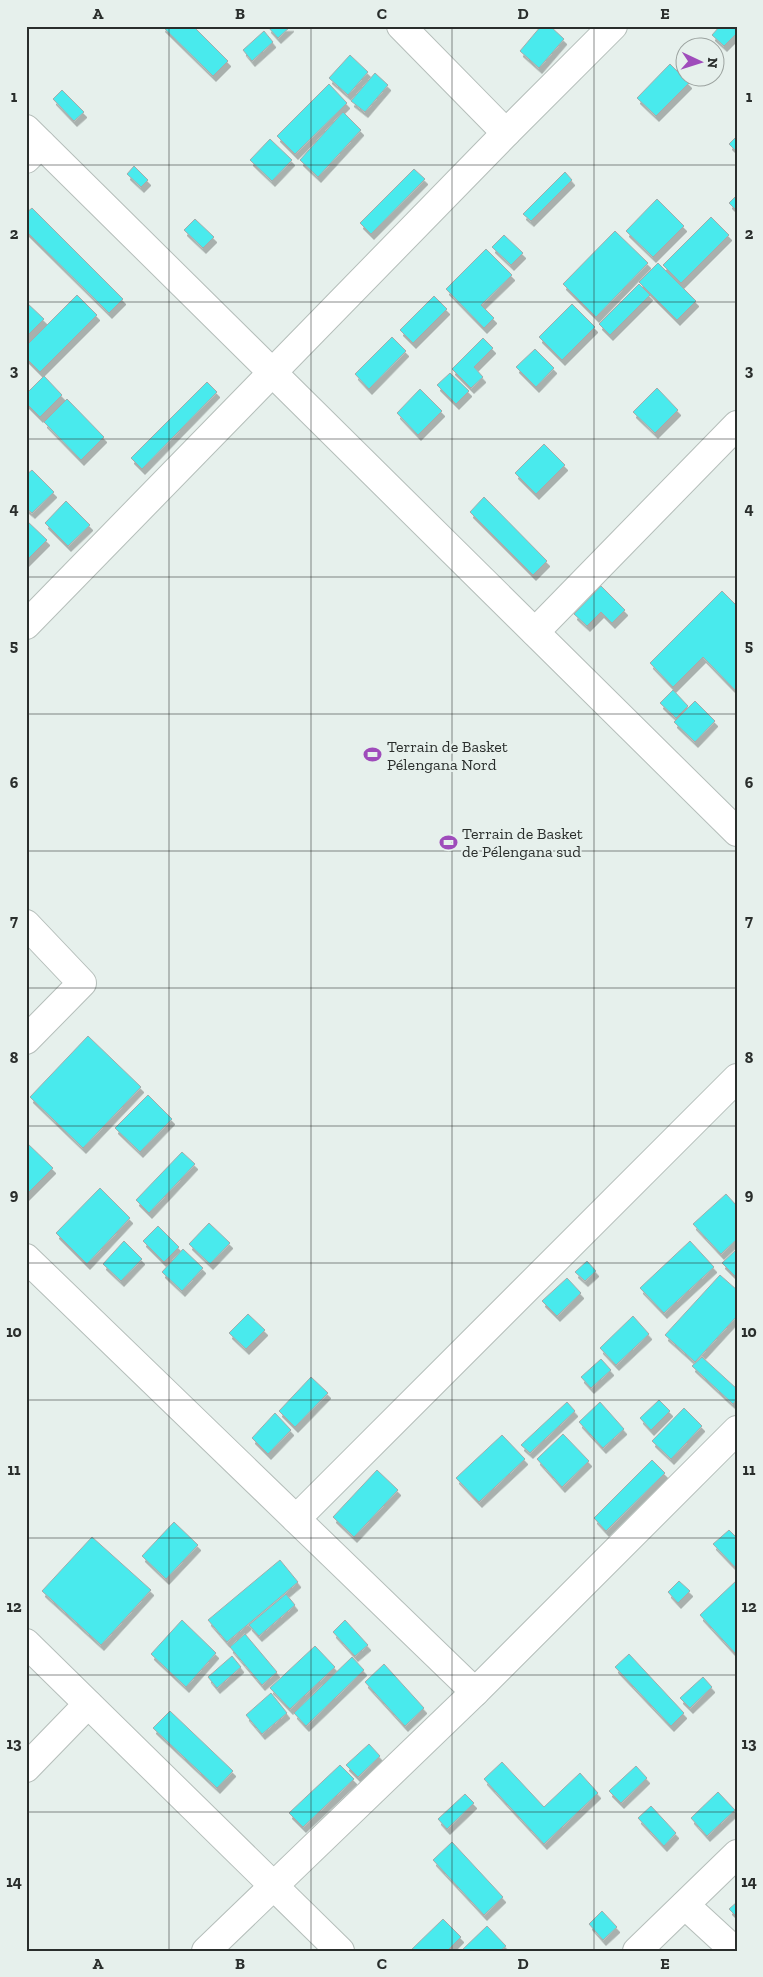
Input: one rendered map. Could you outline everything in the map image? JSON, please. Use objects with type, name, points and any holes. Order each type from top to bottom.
[{"type":"street","points":[[401,26],[506,133]]},
{"type":"street","points":[[26,625],[506,133],[613,26]]},
{"type":"street","points":[[31,144],[272,373],[737,832]]},
{"type":"street","points":[[535,632],[737,425]]},
{"type":"street","points":[[26,924],[82,984],[26,1040]]},
{"type":"street","points":[[296,1518],[737,1078]]},
{"type":"street","points":[[26,1258],[475,1692]]},
{"type":"street","points":[[206,1951],[475,1692],[737,1430]]},
{"type":"street","points":[[26,1643],[340,1951]]},
{"type":"street","points":[[26,1768],[88,1704]]},
{"type":"street","points":[[637,1951],[737,1854]]},
{"type":"street","points":[[685,1905],[734,1951]]},
{"type":"building","points":[[162,26],[193,26],[228,61],[213,76]]},
{"type":"building","points":[[291,26],[278,38],[268,27]]},
{"type":"building","points":[[541,26],[550,26],[564,39],[539,68],[520,51]]},
{"type":"building","points":[[720,26],[737,26],[737,33],[726,44],[726,38],[715,38],[712,35]]},
{"type":"building","points":[[264,31],[273,42],[252,61],[243,50]]},
{"type":"building","points":[[350,55],[368,72],[348,95],[329,78]]},
{"type":"building","points":[[670,64],[676,70],[676,88],[684,88],[656,116],[637,98]]},
{"type":"building","points":[[375,73],[388,85],[365,112],[351,101]]},
{"type":"building","points":[[329,84],[347,103],[295,154],[277,136]]},
{"type":"building","points":[[62,90],[84,112],[74,121],[53,99]]},
{"type":"building","points":[[343,112],[361,130],[318,177],[300,160]]},
{"type":"building","points":[[737,136],[737,152],[729,144]]},
{"type":"building","points":[[270,139],[292,160],[272,181],[250,160]]},
{"type":"building","points":[[134,166],[148,180],[141,187],[127,174]]},
{"type":"building","points":[[414,169],[425,179],[371,234],[360,223]]},
{"type":"building","points":[[565,172],[572,180],[531,221],[523,214]]},
{"type":"building","points":[[737,195],[737,211],[729,203]]},
{"type":"building","points":[[657,199],[684,226],[653,257],[626,231]]},
{"type":"building","points":[[32,208],[123,299],[109,313],[26,231],[26,213]]},
{"type":"building","points":[[711,217],[729,235],[681,283],[663,265]]},
{"type":"building","points":[[195,219],[214,237],[203,248],[184,230]]},
{"type":"building","points":[[615,231],[648,263],[596,317],[563,284]]},
{"type":"building","points":[[504,235],[523,253],[511,265],[492,247]]},
{"type":"building","points":[[486,249],[512,275],[481,305],[494,318],[484,328],[446,289]]},
{"type":"building","points":[[658,263],[696,301],[677,320],[639,282]]},
{"type":"building","points":[[639,284],[650,295],[610,335],[599,324]]},
{"type":"building","points":[[77,295],[97,315],[40,372],[26,358],[26,346]]},
{"type":"building","points":[[434,296],[447,309],[413,343],[400,330]]},
{"type":"building","points":[[26,302],[44,319],[26,337]]},
{"type":"building","points":[[572,304],[595,327],[562,360],[539,337]]},
{"type":"building","points":[[392,337],[406,351],[369,389],[355,374]]},
{"type":"building","points":[[483,338],[493,348],[474,367],[483,377],[471,388],[452,369]]},
{"type":"building","points":[[535,349],[554,368],[536,387],[516,367]]},
{"type":"building","points":[[450,373],[469,391],[456,404],[437,385]]},
{"type":"building","points":[[44,376],[62,395],[40,417],[26,403],[26,394]]},
{"type":"building","points":[[207,382],[217,392],[142,469],[131,458]]},
{"type":"building","points":[[657,388],[678,410],[655,433],[633,412]]},
{"type":"building","points":[[420,389],[442,411],[418,435],[397,413]]},
{"type":"building","points":[[67,399],[104,437],[81,460],[44,422]]},
{"type":"building","points":[[544,444],[565,465],[536,494],[515,473]]},
{"type":"building","points":[[32,470],[54,492],[32,513],[26,508],[26,475]]},
{"type":"building","points":[[484,497],[547,561],[533,575],[470,512]]},
{"type":"building","points":[[66,501],[90,525],[68,546],[45,523]]},
{"type":"building","points":[[26,520],[47,540],[26,561]]},
{"type":"building","points":[[601,586],[625,610],[612,623],[601,612],[587,626],[574,614]]},
{"type":"building","points":[[722,591],[737,606],[737,692],[703,657],[673,687],[650,663]]},
{"type":"building","points":[[673,690],[688,706],[676,718],[660,703]]},
{"type":"building","points":[[695,701],[715,721],[695,742],[674,722]]},
{"type":"building","points":[[88,1036],[141,1087],[83,1148],[30,1097]]},
{"type":"building","points":[[148,1095],[172,1119],[140,1152],[115,1128]]},
{"type":"building","points":[[26,1142],[53,1168],[26,1195]]},
{"type":"building","points":[[182,1152],[195,1164],[149,1213],[136,1200]]},
{"type":"building","points":[[100,1188],[130,1218],[87,1264],[56,1233]]},
{"type":"building","points":[[726,1194],[737,1206],[737,1239],[721,1254],[693,1224]]},
{"type":"building","points":[[209,1223],[230,1243],[210,1264],[189,1244]]},
{"type":"building","points":[[158,1226],[179,1247],[164,1262],[143,1241]]},
{"type":"building","points":[[124,1241],[142,1259],[121,1281],[103,1264]]},
{"type":"building","points":[[690,1241],[714,1267],[664,1313],[640,1288]]},
{"type":"building","points":[[183,1249],[203,1268],[182,1291],[162,1272]]},
{"type":"building","points":[[737,1249],[737,1278],[722,1263]]},
{"type":"building","points":[[587,1261],[596,1271],[585,1281],[575,1272]]},
{"type":"building","points":[[720,1275],[737,1290],[737,1316],[695,1362],[665,1335]]},
{"type":"building","points":[[567,1278],[581,1293],[557,1316],[542,1301]]},
{"type":"building","points":[[248,1314],[265,1330],[246,1349],[229,1333]]},
{"type":"building","points":[[633,1316],[649,1334],[616,1365],[600,1348]]},
{"type":"building","points":[[702,1357],[737,1389],[737,1399],[733,1404],[692,1366]]},
{"type":"building","points":[[601,1359],[611,1370],[591,1388],[581,1377]]},
{"type":"building","points":[[311,1377],[328,1393],[295,1427],[279,1411]]},
{"type":"building","points":[[659,1400],[670,1411],[651,1430],[640,1418]]},
{"type":"building","points":[[567,1402],[575,1411],[530,1453],[521,1445]]},
{"type":"building","points":[[600,1402],[624,1429],[603,1448],[579,1422]]},
{"type":"building","points":[[684,1408],[702,1426],[671,1459],[652,1441]]},
{"type":"building","points":[[275,1413],[291,1430],[268,1454],[252,1438]]},
{"type":"building","points":[[563,1434],[589,1461],[562,1487],[537,1459]]},
{"type":"building","points":[[502,1435],[525,1459],[479,1502],[456,1478]]},
{"type":"building","points":[[652,1460],[665,1473],[606,1531],[594,1518]]},
{"type":"building","points":[[377,1470],[398,1490],[354,1537],[333,1517]]},
{"type":"building","points":[[174,1522],[198,1545],[166,1579],[142,1556]]},
{"type":"building","points":[[729,1530],[737,1538],[737,1569],[713,1544]]},
{"type":"building","points":[[92,1537],[151,1590],[101,1645],[42,1591]]},
{"type":"building","points":[[280,1560],[298,1582],[227,1642],[208,1620]]},
{"type":"building","points":[[737,1580],[737,1652],[735,1653],[700,1615]]},
{"type":"building","points":[[679,1581],[690,1591],[678,1603],[668,1592]]},
{"type":"building","points":[[286,1594],[295,1605],[259,1636],[249,1625]]},
{"type":"building","points":[[182,1620],[216,1653],[186,1687],[151,1654]]},
{"type":"building","points":[[345,1620],[368,1645],[355,1656],[333,1632]]},
{"type":"building","points":[[245,1634],[277,1672],[262,1685],[230,1647]]},
{"type":"building","points":[[315,1646],[335,1667],[290,1709],[270,1688]]},
{"type":"building","points":[[629,1654],[684,1713],[671,1726],[615,1667]]},
{"type":"building","points":[[232,1656],[241,1667],[217,1688],[208,1677]]},
{"type":"building","points":[[352,1657],[364,1670],[306,1726],[294,1713]]},
{"type":"building","points":[[384,1664],[424,1708],[405,1726],[365,1682]]},
{"type":"building","points":[[703,1677],[712,1687],[690,1708],[680,1698]]},
{"type":"building","points":[[271,1693],[287,1713],[262,1734],[246,1715]]},
{"type":"building","points":[[170,1711],[233,1771],[217,1788],[153,1728]]},
{"type":"building","points":[[369,1744],[380,1756],[358,1777],[346,1765]]},
{"type":"building","points":[[502,1762],[544,1807],[580,1773],[598,1793],[544,1844],[484,1779]]},
{"type":"building","points":[[340,1765],[354,1779],[303,1827],[289,1813]]},
{"type":"building","points":[[636,1766],[647,1778],[621,1803],[609,1791]]},
{"type":"building","points":[[718,1792],[735,1810],[707,1836],[691,1818]]},
{"type":"building","points":[[465,1794],[474,1803],[447,1829],[438,1819]]},
{"type":"building","points":[[651,1806],[676,1833],[664,1846],[638,1818]]},
{"type":"building","points":[[452,1842],[503,1897],[484,1915],[433,1860]]},
{"type":"building","points":[[737,1902],[737,1917],[729,1909]]},
{"type":"building","points":[[602,1911],[617,1927],[603,1940],[589,1924]]},
{"type":"building","points":[[443,1919],[461,1937],[447,1951],[410,1951]]},
{"type":"building","points":[[487,1926],[506,1946],[500,1951],[461,1951]]},
{"type":"place","name":"Terrain de Basket Pélengana Nord","points":[[373,755]]},
{"type":"place","name":"Terrain de Basket de Pélengana sud","points":[[448,842]]}]
